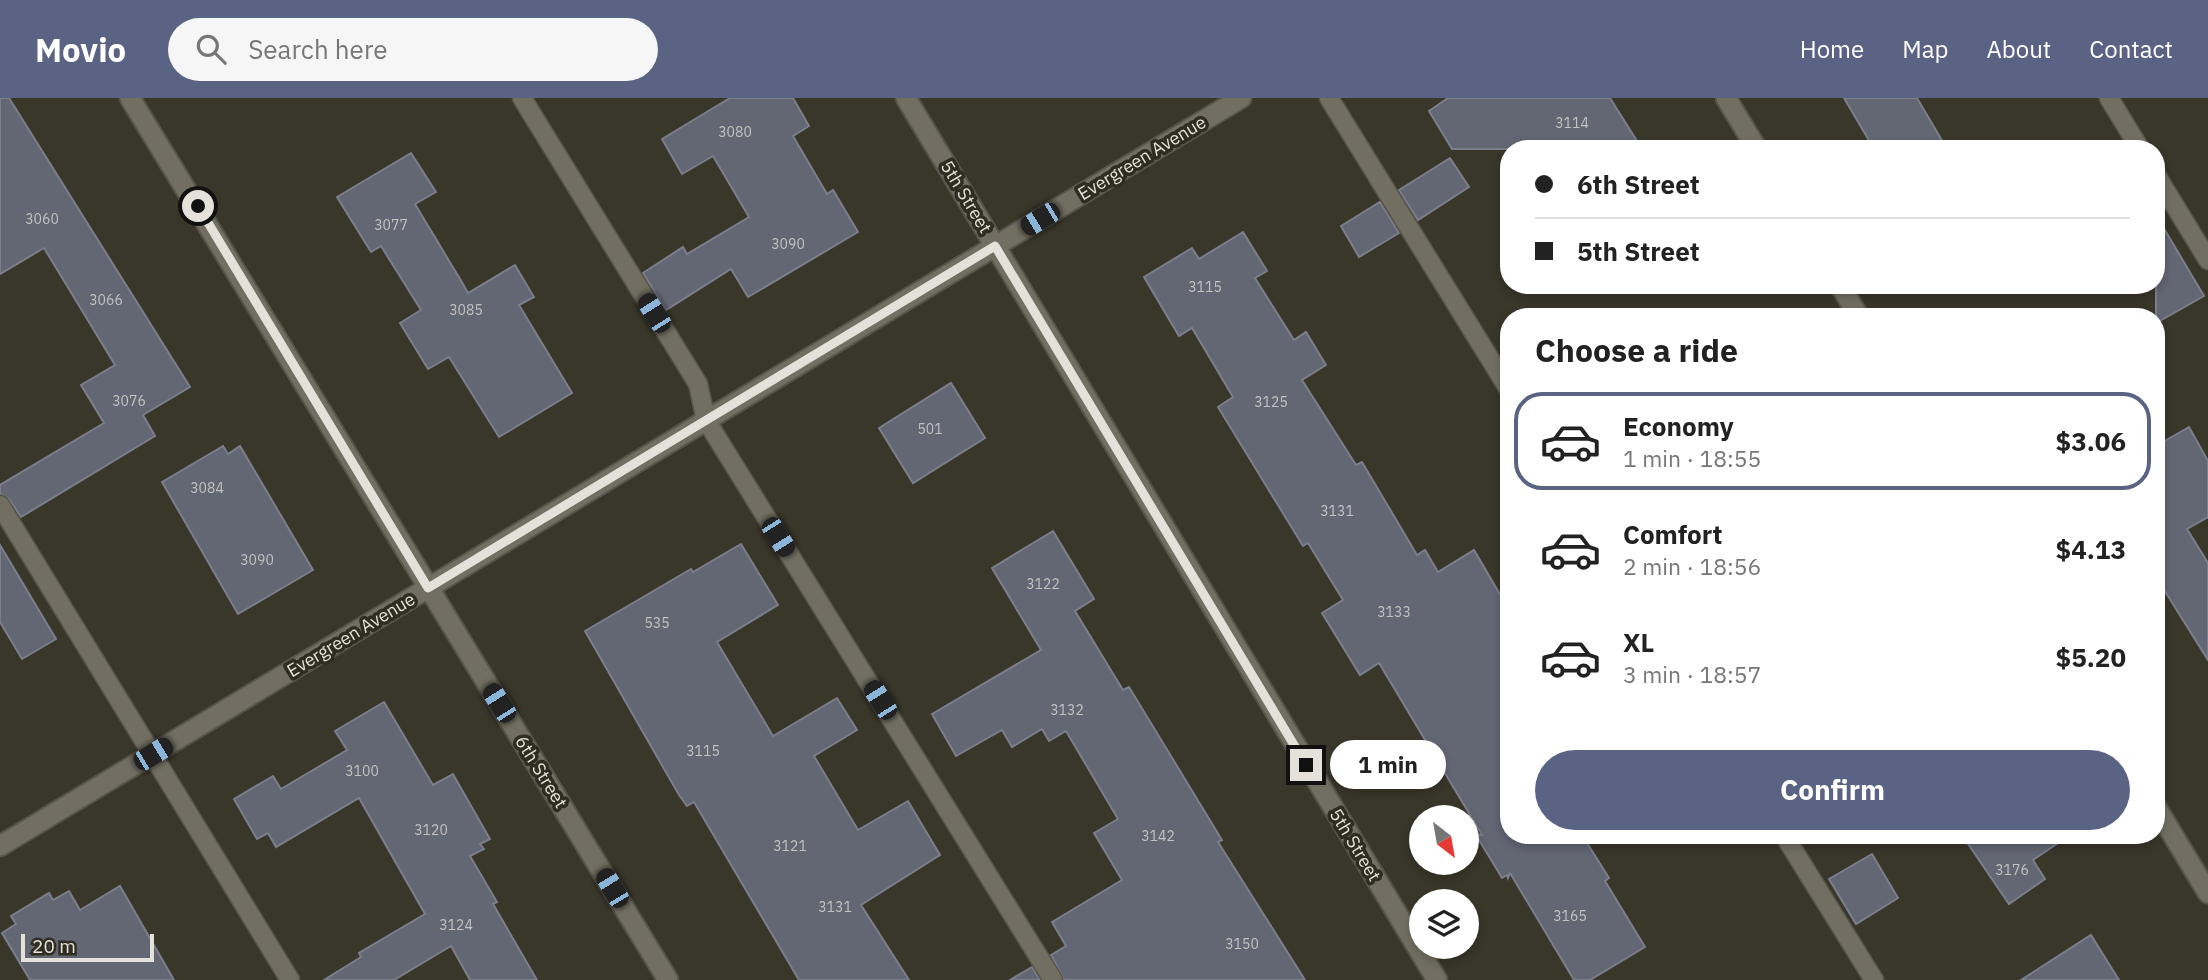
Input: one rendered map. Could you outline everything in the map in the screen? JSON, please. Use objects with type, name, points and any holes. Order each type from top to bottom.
[{"type":"street","name":"6th Street","points":[[130,98],[668,980]]},
{"type":"street","name":"5th Street","points":[[906,98],[1437,980]]},
{"type":"street","name":"Evergreen Avenue","points":[[0,846],[1241,98]]},
{"type":"street","points":[[1726,98],[1752,140]]},
{"type":"street","points":[[2165,822],[2208,893]]},
{"type":"lane","points":[[522,98],[698,384],[706,420],[1053,980]]},
{"type":"lane","points":[[1329,98],[1500,375]]},
{"type":"lane","points":[[2109,98],[2135,140]]},
{"type":"lane","points":[[2165,190],[2208,260]]},
{"type":"lane","points":[[0,505],[290,980]]},
{"type":"lane","points":[[1790,844],[1874,980]]},
{"type":"building","points":[[0,98],[9,98],[190,387],[143,415],[155,436],[21,517],[9,499],[0,494],[0,485],[104,423],[81,385],[115,365],[44,248],[0,274]]},
{"type":"building","points":[[730,98],[793,98],[809,126],[793,136],[827,194],[833,190],[858,232],[748,297],[731,269],[666,310],[643,273],[683,247],[687,254],[749,217],[713,156],[682,174],[662,139]]},
{"type":"building","points":[[1448,98],[1610,98],[1636,140],[1500,140],[1500,149],[1452,149],[1429,111]]},
{"type":"building","points":[[1844,98],[1917,98],[1942,140],[1869,140]]},
{"type":"building","points":[[411,153],[436,192],[415,204],[468,293],[515,265],[534,297],[519,305],[572,393],[499,437],[449,357],[428,369],[400,323],[421,310],[381,246],[371,252],[337,197]]},
{"type":"building","points":[[1450,158],[1469,187],[1418,220],[1399,190]]},
{"type":"building","points":[[1380,202],[1399,233],[1359,257],[1341,226]]},
{"type":"building","points":[[2165,230],[2204,296],[2165,318],[2165,308],[2156,308],[2156,294],[2165,294]]},
{"type":"building","points":[[1243,232],[1267,271],[1255,278],[1294,340],[1306,332],[1326,365],[1302,380],[1356,465],[1362,462],[1417,555],[1425,550],[1438,572],[1474,550],[1500,594],[1500,844],[1588,844],[1609,878],[1605,881],[1645,947],[1590,980],[1574,980],[1510,873],[1508,878],[1507,875],[1502,878],[1479,840],[1479,835],[1482,835],[1479,830],[1479,805],[1464,805],[1379,663],[1360,675],[1322,613],[1343,600],[1308,543],[1303,546],[1218,407],[1233,397],[1192,328],[1179,336],[1144,277],[1192,248],[1199,259]]},
{"type":"building","points":[[951,383],[985,438],[913,483],[879,428]]},
{"type":"building","points":[[2189,427],[2208,461],[2208,517],[2187,529],[2208,563],[2208,660],[2165,591],[2165,441]]},
{"type":"building","points":[[223,446],[228,454],[240,446],[313,570],[238,614],[162,482]]},
{"type":"building","points":[[1053,531],[1094,599],[1075,611],[1123,690],[1129,687],[1222,840],[1218,842],[1305,980],[1064,980],[1051,955],[1066,946],[1052,922],[1122,880],[1094,833],[1118,819],[1066,731],[1049,741],[1042,729],[1012,747],[1002,730],[956,756],[932,714],[1041,650],[992,568]]},
{"type":"building","points":[[741,544],[778,605],[717,642],[773,736],[837,698],[857,730],[814,756],[858,830],[908,801],[940,855],[861,905],[909,980],[799,980],[694,802],[687,806],[679,795],[585,631],[691,569],[693,572]]},
{"type":"building","points":[[0,545],[56,639],[22,659],[0,622]]},
{"type":"building","points":[[384,702],[433,785],[453,774],[490,839],[480,844],[484,849],[470,856],[497,902],[493,904],[537,980],[470,980],[451,946],[394,980],[324,980],[361,957],[359,953],[425,914],[359,798],[276,847],[268,833],[257,839],[234,799],[273,776],[281,789],[347,750],[335,731]]},
{"type":"building","points":[[1968,844],[2057,844],[2033,860],[2045,879],[2009,904]]},
{"type":"building","points":[[1872,854],[1898,898],[1856,924],[1829,879]]},
{"type":"building","points":[[120,886],[174,980],[30,980],[2,933],[16,924],[11,916],[49,893],[53,900],[69,891],[80,910]]},
{"type":"building","points":[[2091,935],[2119,980],[2021,980]]},
{"type":"building","points":[[1032,967],[1040,980],[1010,980]]},
{"type":"route","points":[[198,206],[428,588],[995,246],[1306,765]]}]
